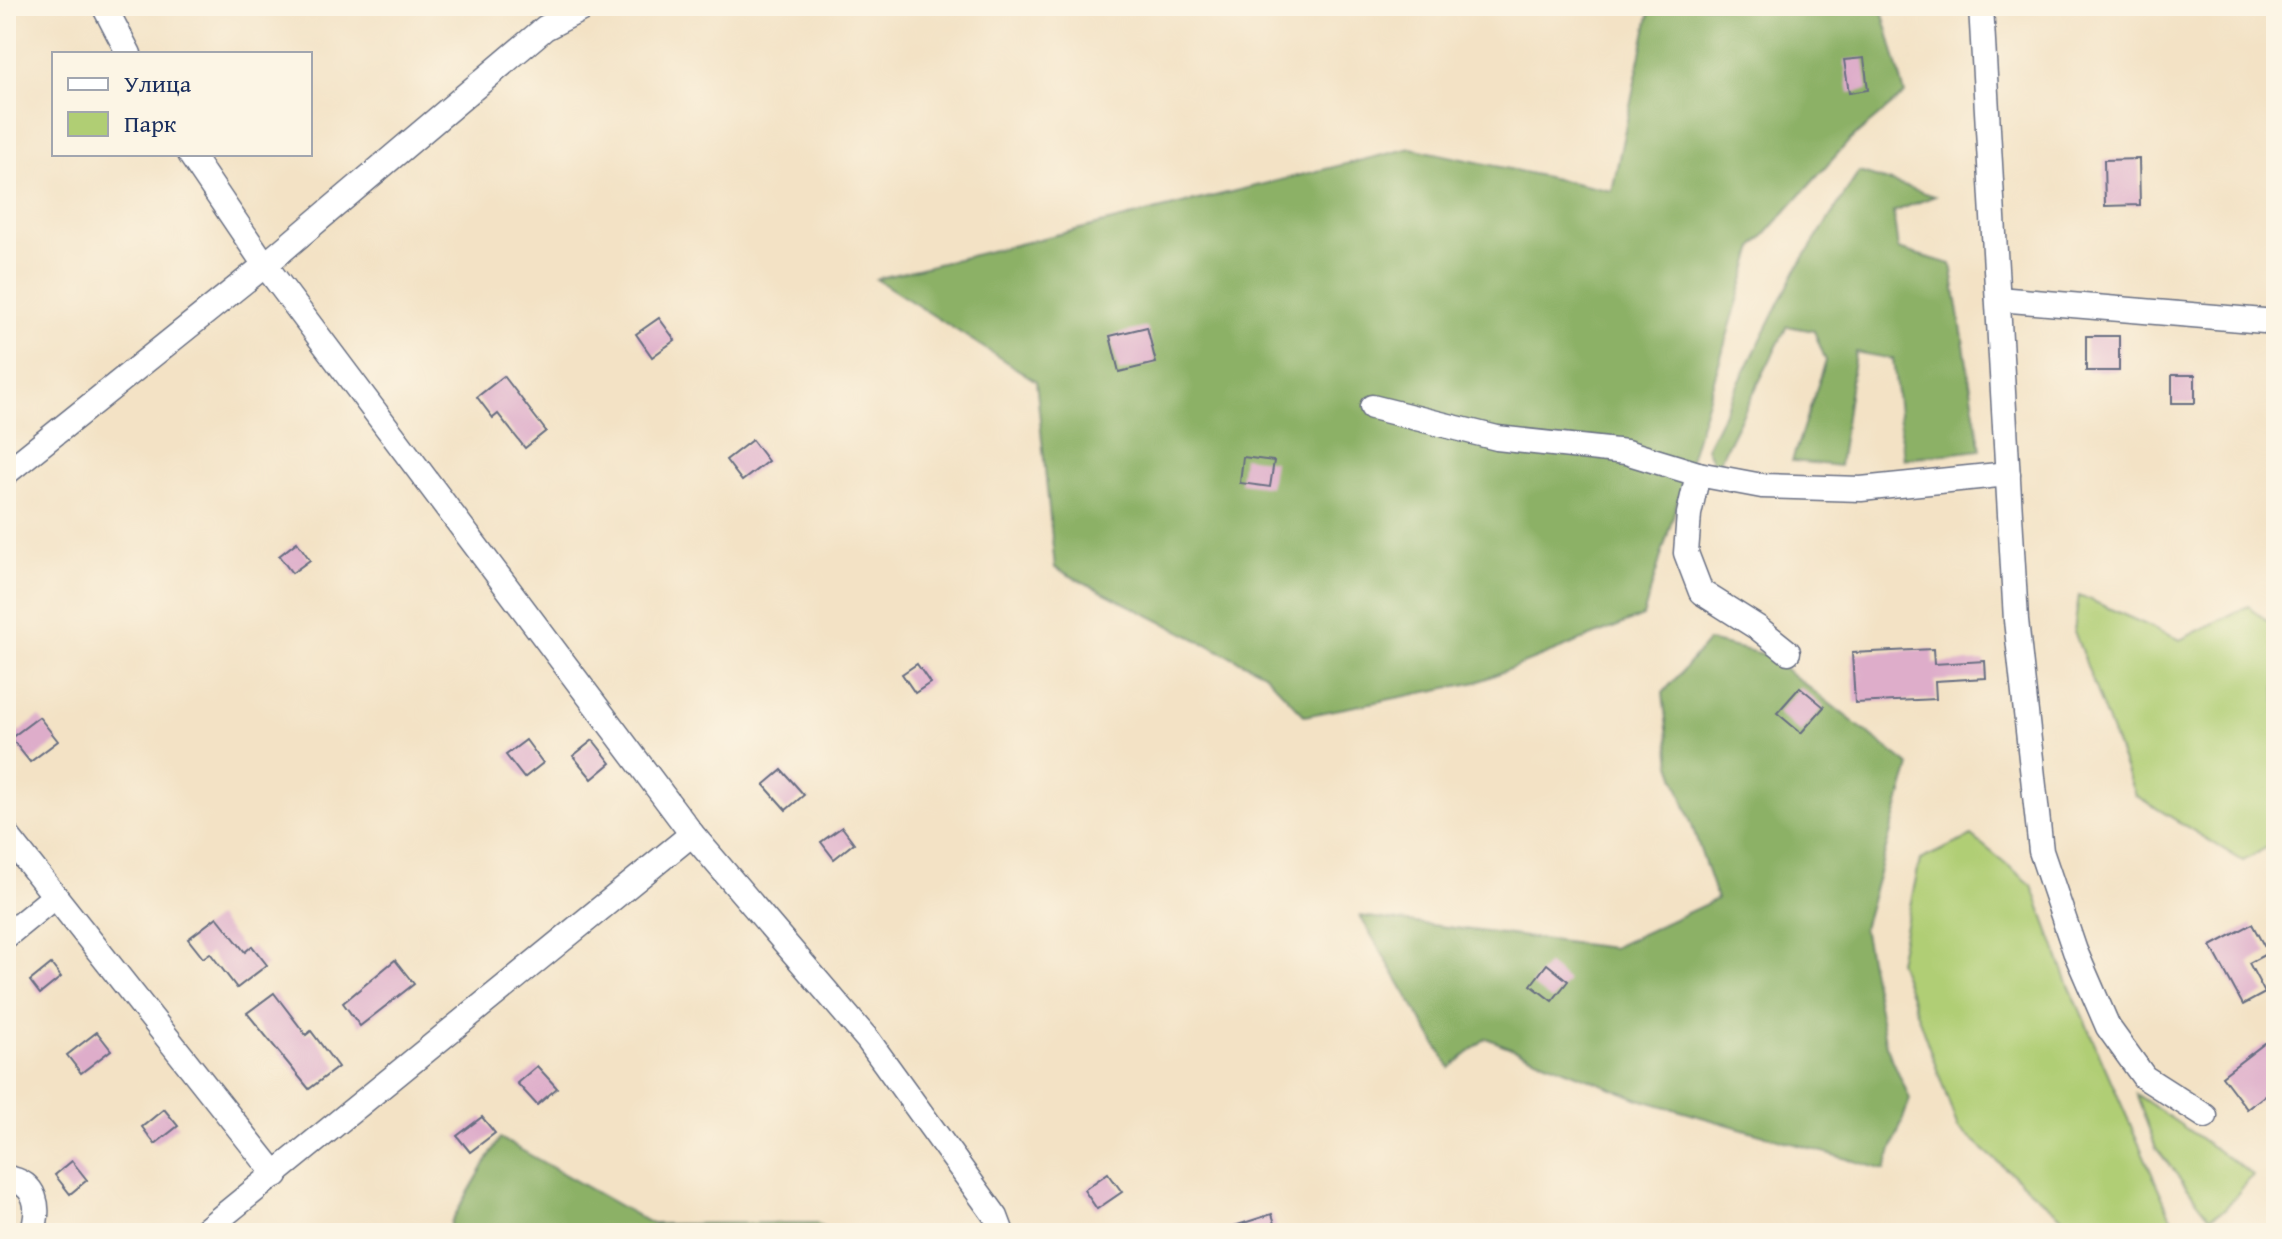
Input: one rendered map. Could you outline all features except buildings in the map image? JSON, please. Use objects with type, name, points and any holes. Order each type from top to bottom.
[{"type":"street","points":[[104,6],[128,52]]},
{"type":"street","points":[[6,473],[265,265],[545,28],[587,6]]},
{"type":"street","points":[[1981,6],[2016,620],[2041,851],[2075,951],[2108,1027],[2144,1077],[2205,1116]]},
{"type":"street","points":[[191,156],[265,265],[692,834],[868,1040],[996,1217],[1002,1233]]},
{"type":"street","points":[[1998,299],[2276,322]]},
{"type":"street","points":[[1372,407],[1497,438],[1626,452],[1698,474],[1762,486],[1861,489],[2008,474]]},
{"type":"street","points":[[1698,474],[1689,514],[1686,553],[1701,592],[1758,628],[1788,652]]},
{"type":"street","points":[[6,834],[276,1175]]},
{"type":"street","points":[[202,1233],[692,834]]},
{"type":"street","points":[[6,936],[55,896]]},
{"type":"street","points":[[6,1178],[14,1179],[32,1193],[38,1215],[32,1233]]},
{"type":"green space","points":[[1651,6],[1881,6],[1905,94],[1849,141],[1754,247],[1643,616],[1477,682],[1305,716],[1264,673],[1055,568],[1036,381],[876,279],[1411,148],[1612,191]]},
{"type":"green space","points":[[1859,172],[1935,196],[1893,212],[1898,249],[1951,264],[1981,450],[1904,459],[1893,359],[1855,352],[1839,466],[1792,461],[1826,361],[1814,331],[1787,326],[1716,468],[1706,448],[1796,270]]},
{"type":"green space","points":[[2079,595],[2180,640],[2248,606],[2276,628],[2276,842],[2243,861],[2135,795],[2074,631]]},
{"type":"green space","points":[[1708,641],[1767,655],[1910,766],[1863,928],[1886,1045],[1910,1099],[1885,1170],[1639,1099],[1486,1038],[1450,1068],[1360,916],[1612,948],[1717,899],[1671,764],[1663,693]]},
{"type":"green space","points":[[1972,836],[2032,885],[2066,978],[2178,1233],[2081,1233],[1958,1128],[1898,961],[1920,860]]},
{"type":"green space","points":[[2136,1094],[2253,1175],[2224,1210],[2210,1217],[2156,1148]]},
{"type":"green space","points":[[500,1138],[652,1224],[816,1223],[834,1233],[450,1233],[451,1222]]}]
